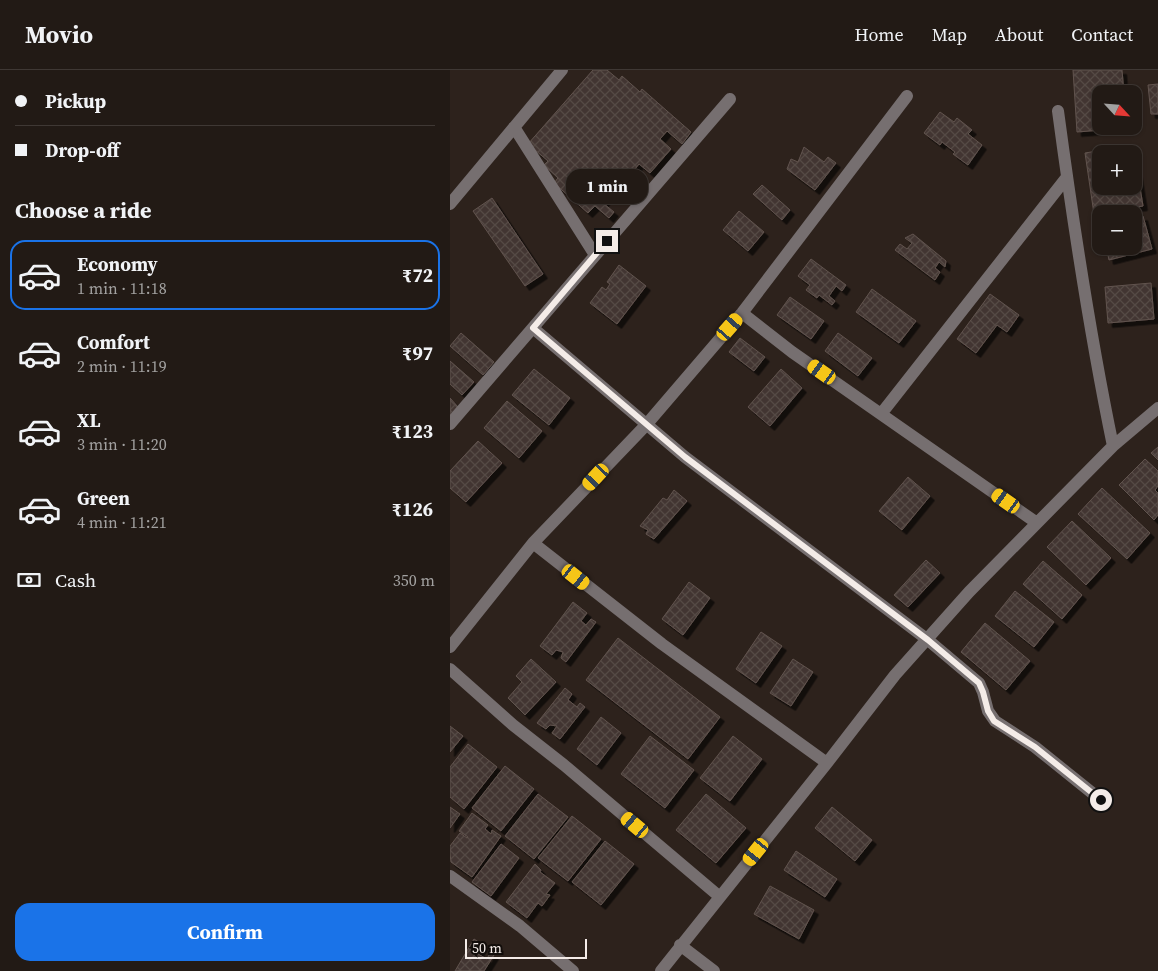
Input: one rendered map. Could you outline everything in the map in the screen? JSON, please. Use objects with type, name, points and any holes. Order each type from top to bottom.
[{"type":"street","points":[[450,204],[562,70]]},
{"type":"street","points":[[450,647],[533,543],[646,425],[742,313],[907,96]]},
{"type":"street","points":[[450,424],[730,99]]},
{"type":"street","points":[[1058,111],[1099,381],[1113,446]]},
{"type":"street","points":[[514,127],[595,255]]},
{"type":"street","points":[[881,414],[1067,177]]},
{"type":"street","points":[[742,313],[792,352],[1037,523]]},
{"type":"street","points":[[533,328],[685,457],[928,640],[979,683],[988,711],[994,721],[1035,747],[1101,800]]},
{"type":"street","points":[[661,971],[895,675],[969,592],[1113,446],[1158,408]]},
{"type":"street","points":[[533,543],[662,644],[827,763]]},
{"type":"street","points":[[450,669],[513,725],[564,765],[720,897]]},
{"type":"street","points":[[450,876],[520,926],[573,971]]},
{"type":"street","points":[[680,945],[714,971]]},
{"type":"building","points":[[593,70],[607,70],[619,80],[622,76],[640,92],[642,89],[691,132],[682,144],[667,131],[660,139],[671,149],[650,173],[639,164],[627,179],[637,188],[631,195],[619,185],[603,203],[614,212],[609,218],[595,206],[588,213],[554,183],[558,178],[544,165],[548,161],[528,144]]},
{"type":"building","points":[[1073,70],[1122,70],[1123,85],[1092,85],[1092,131],[1077,132]]},
{"type":"building","points":[[1158,84],[1158,114],[1151,114],[1148,85]]},
{"type":"building","points":[[940,112],[954,122],[957,118],[972,130],[968,134],[982,145],[968,165],[953,154],[955,152],[942,142],[940,145],[924,133]]},
{"type":"building","points":[[804,147],[824,162],[828,157],[836,163],[815,190],[787,169],[791,159],[798,162]]},
{"type":"building","points":[[1092,152],[1092,195],[1141,195],[1143,206],[1093,205],[1085,153]]},
{"type":"building","points":[[762,185],[790,210],[782,220],[753,194]]},
{"type":"building","points":[[492,198],[543,274],[525,286],[473,211]]},
{"type":"building","points":[[739,211],[764,232],[748,251],[723,230]]},
{"type":"building","points":[[1142,216],[1152,249],[1142,252]]},
{"type":"building","points":[[913,234],[946,261],[945,267],[939,262],[935,268],[940,272],[935,280],[895,250],[900,244],[907,249],[912,243],[905,238]]},
{"type":"building","points":[[1108,255],[1129,255],[1109,260]]},
{"type":"building","points":[[811,259],[846,285],[842,291],[836,286],[829,296],[835,301],[832,305],[819,295],[817,298],[806,290],[810,285],[798,276]]},
{"type":"building","points":[[619,265],[646,286],[617,324],[590,303],[602,287],[606,290],[610,284],[607,282]]},
{"type":"building","points":[[1151,283],[1154,319],[1108,323],[1105,287]]},
{"type":"building","points":[[872,289],[916,321],[899,343],[856,312]]},
{"type":"building","points":[[990,294],[1019,315],[1007,332],[997,325],[976,353],[957,339]]},
{"type":"building","points":[[790,297],[824,321],[811,339],[777,315]]},
{"type":"building","points":[[461,333],[494,362],[483,375],[450,346]]},
{"type":"building","points":[[838,333],[872,358],[858,376],[825,351]]},
{"type":"building","points":[[740,338],[765,357],[754,371],[729,352]]},
{"type":"building","points":[[450,361],[474,382],[462,395],[450,384]]},
{"type":"building","points":[[534,369],[570,398],[549,425],[512,395]]},
{"type":"building","points":[[781,369],[802,388],[770,426],[748,407]]},
{"type":"building","points":[[450,398],[458,407],[450,417]]},
{"type":"building","points":[[507,401],[542,431],[519,458],[484,428]]},
{"type":"building","points":[[478,441],[502,463],[466,502],[450,488],[450,471]]},
{"type":"building","points":[[1158,447],[1158,460],[1151,453]]},
{"type":"building","points":[[1145,459],[1158,471],[1158,486],[1155,490],[1158,493],[1158,515],[1154,520],[1119,485]]},
{"type":"building","points":[[908,477],[930,496],[902,530],[879,511]]},
{"type":"building","points":[[1102,488],[1150,533],[1127,559],[1078,514]]},
{"type":"building","points":[[674,490],[687,501],[654,539],[646,534],[648,530],[640,526],[663,498],[667,500]]},
{"type":"building","points":[[1072,521],[1111,558],[1086,585],[1047,547]]},
{"type":"building","points":[[926,560],[940,573],[908,607],[894,595]]},
{"type":"building","points":[[1043,561],[1082,595],[1062,619],[1023,584]]},
{"type":"building","points":[[689,582],[710,598],[683,635],[662,619]]},
{"type":"building","points":[[1015,591],[1054,622],[1034,647],[995,616]]},
{"type":"building","points":[[573,602],[587,613],[581,621],[586,625],[591,619],[596,622],[566,662],[561,658],[563,652],[556,650],[552,655],[540,646]]},
{"type":"building","points":[[985,623],[1030,661],[1006,690],[961,652]]},
{"type":"building","points":[[761,632],[782,646],[756,683],[736,669]]},
{"type":"building","points":[[618,638],[720,717],[688,759],[586,680]]},
{"type":"building","points":[[531,659],[556,682],[525,715],[508,698],[522,682],[516,676]]},
{"type":"building","points":[[793,659],[813,672],[791,706],[770,693]]},
{"type":"building","points":[[565,688],[572,694],[568,700],[577,707],[580,703],[585,707],[560,739],[552,733],[557,726],[550,725],[546,729],[537,723]]},
{"type":"building","points":[[601,717],[621,733],[597,765],[577,749]]},
{"type":"building","points":[[450,726],[463,736],[450,752]]},
{"type":"building","points":[[650,736],[694,770],[665,808],[621,774]]},
{"type":"building","points":[[733,736],[762,759],[730,801],[700,778]]},
{"type":"building","points":[[468,744],[497,767],[464,809],[450,797],[450,767]]},
{"type":"building","points":[[505,766],[534,789],[501,831],[472,808]]},
{"type":"building","points":[[538,794],[568,817],[534,859],[505,836]]},
{"type":"building","points":[[706,794],[746,828],[716,863],[676,830]]},
{"type":"building","points":[[450,807],[460,814],[450,828]]},
{"type":"building","points":[[832,807],[872,840],[855,861],[815,828]]},
{"type":"building","points":[[472,813],[488,825],[485,829],[491,834],[492,830],[501,836],[472,877],[451,862],[450,846],[460,833],[468,837],[459,831]]},
{"type":"building","points":[[572,816],[601,839],[568,881],[538,858]]},
{"type":"building","points":[[605,841],[634,864],[601,905],[572,882]]},
{"type":"building","points":[[501,844],[519,858],[491,896],[472,882]]},
{"type":"building","points":[[796,851],[837,879],[825,897],[784,870]]},
{"type":"building","points":[[535,864],[541,870],[540,872],[555,883],[546,894],[550,895],[542,906],[538,903],[527,918],[506,902]]},
{"type":"building","points":[[770,886],[814,910],[799,939],[754,914]]},
{"type":"building","points":[[474,939],[483,945],[478,954],[487,959],[490,953],[494,955],[484,971],[455,971]]},
{"type":"route","points":[[607,241],[533,328],[685,457],[928,640],[979,683],[988,711],[994,721],[1035,747],[1101,800]]}]
